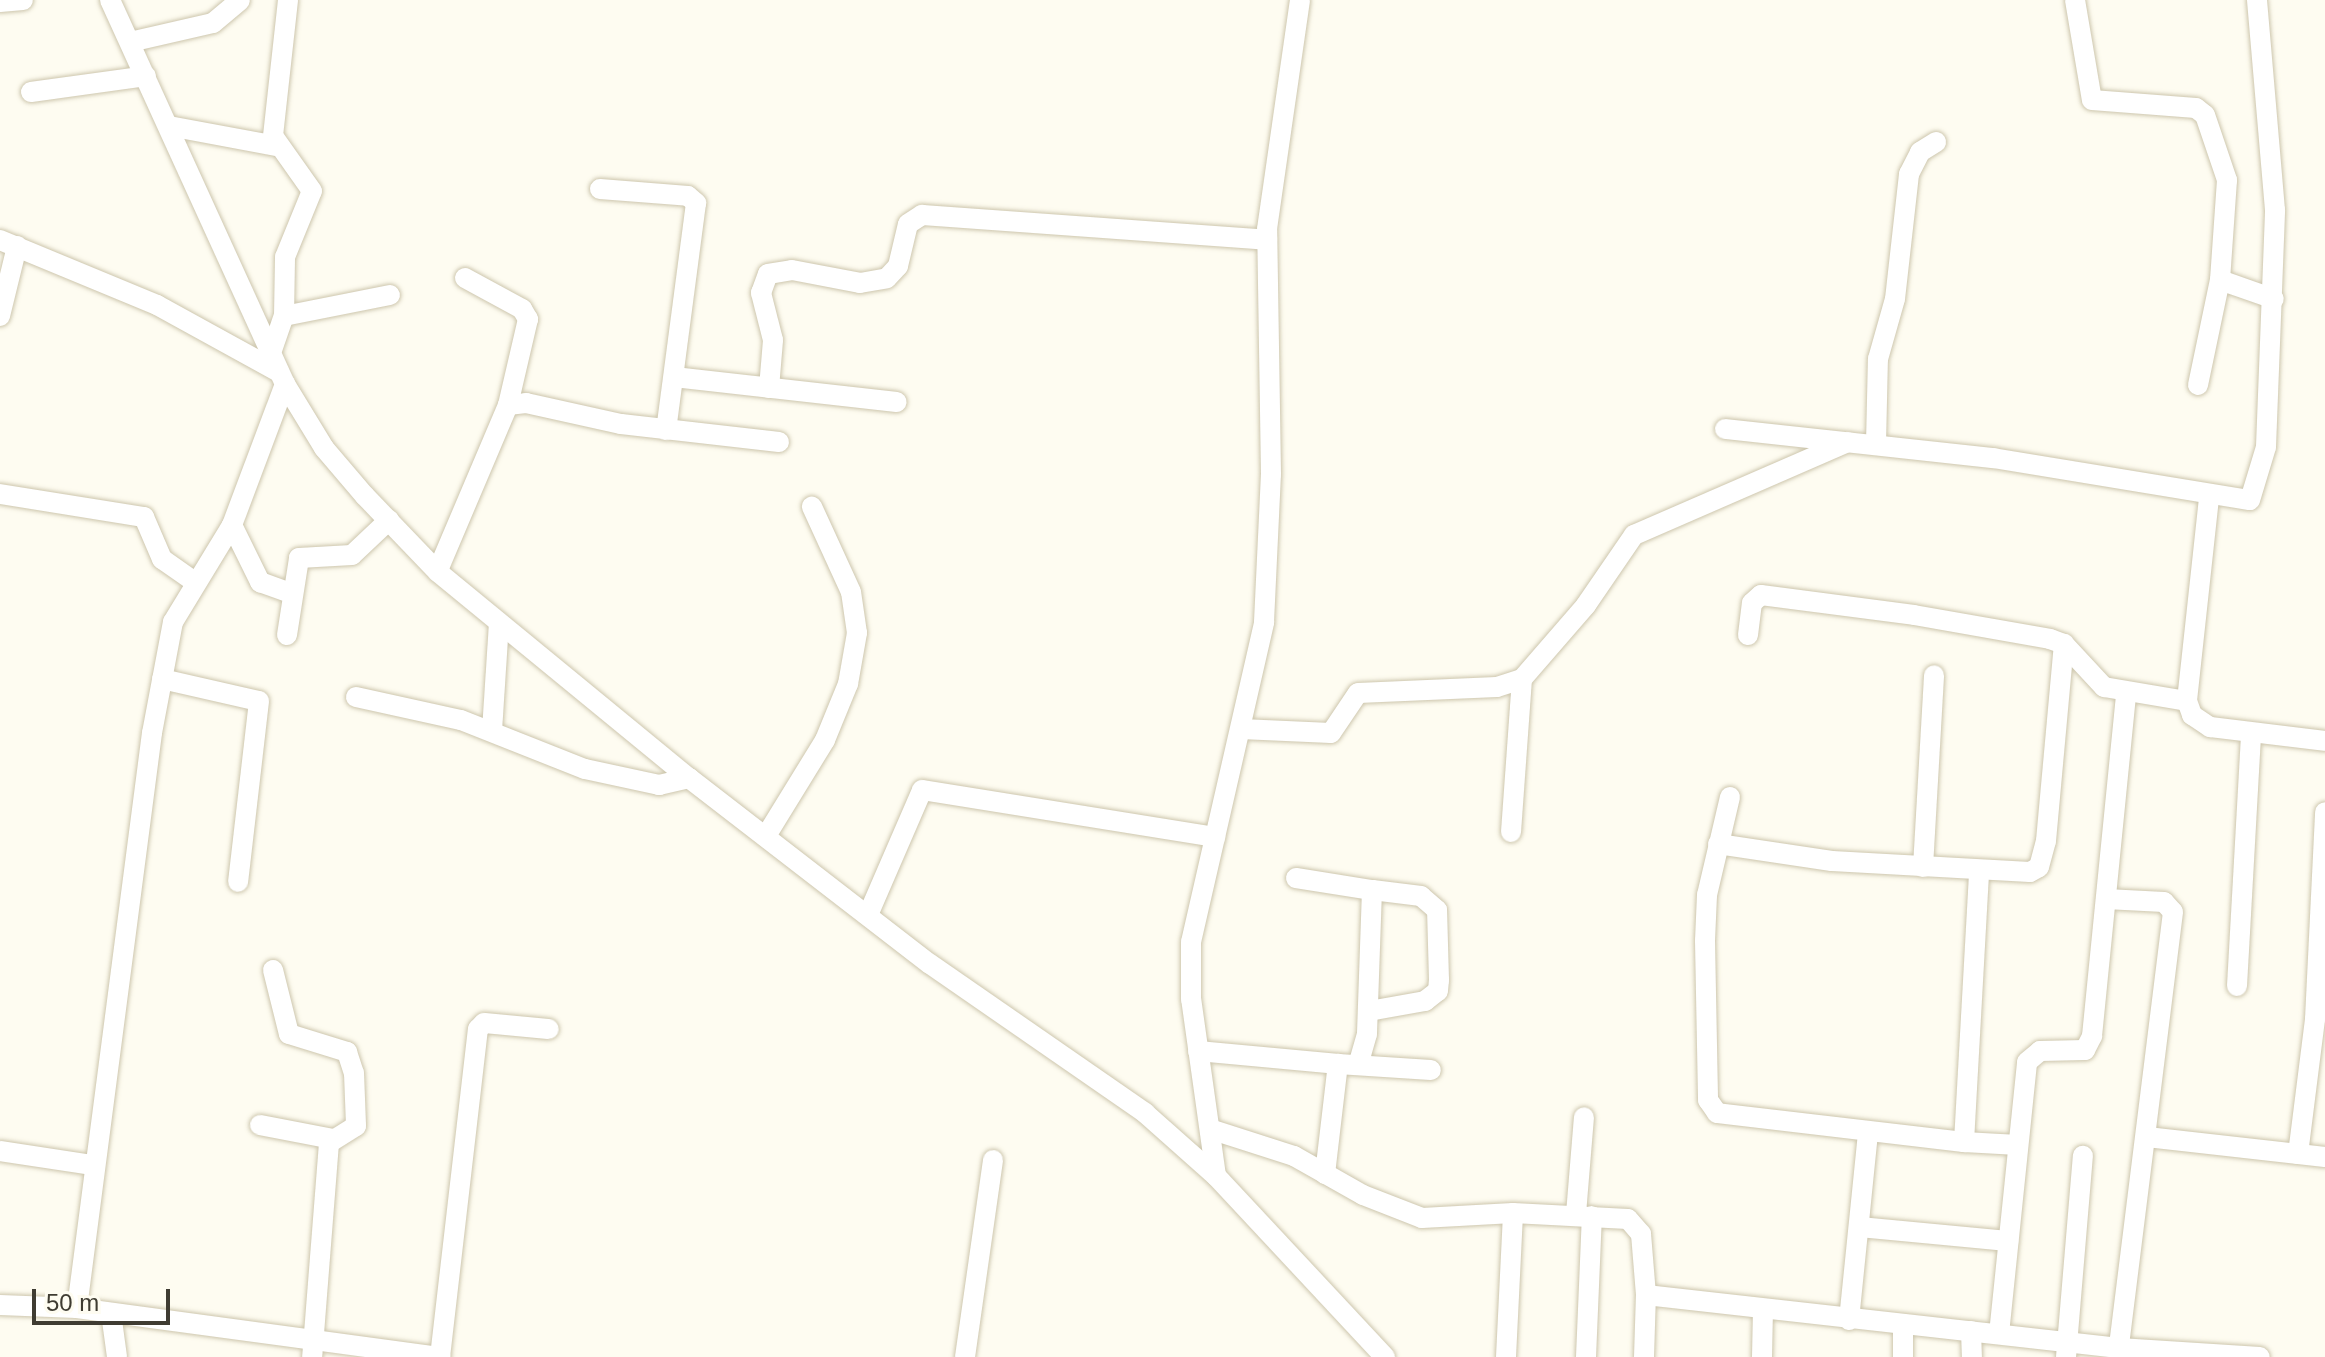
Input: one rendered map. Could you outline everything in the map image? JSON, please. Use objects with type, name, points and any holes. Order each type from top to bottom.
[{"type":"street","points":[[0,2],[23,0]]},
{"type":"street","points":[[110,0],[278,369],[324,448],[389,520],[438,570],[499,624],[689,778],[930,964],[1091,1070],[1216,1176],[1385,1357]]},
{"type":"street","points":[[130,42],[213,23],[240,0]]},
{"type":"street","points":[[77,1308],[93,1165],[162,679],[177,608],[232,525],[278,369],[284,316],[285,257],[312,191],[277,146],[274,101],[288,0]]},
{"type":"street","points":[[1216,1176],[1213,1130],[1198,1051],[1191,942],[1264,622],[1271,474],[1267,240],[1271,176],[1300,0]]},
{"type":"street","points":[[2075,0],[2092,100],[2196,108],[2205,115],[2227,180],[2220,280],[2198,385]]},
{"type":"street","points":[[1725,429],[1993,458],[2209,498],[2250,500],[2257,493],[2274,299],[2271,130],[2257,0]]},
{"type":"street","points":[[31,92],[146,76]]},
{"type":"street","points":[[169,126],[277,146]]},
{"type":"street","points":[[1876,444],[1878,359],[1895,299],[1909,174],[1920,152],[1936,142]]},
{"type":"street","points":[[600,189],[688,196],[696,203],[666,430]]},
{"type":"street","points":[[769,388],[773,340],[761,293],[768,274],[792,270],[860,283],[887,278],[898,266],[908,224],[922,215],[1267,240]]},
{"type":"street","points":[[0,316],[9,243],[157,305],[278,369]]},
{"type":"street","points":[[438,570],[508,405],[528,319],[522,309],[465,278]]},
{"type":"street","points":[[2220,280],[2274,299]]},
{"type":"street","points":[[284,316],[390,295]]},
{"type":"street","points":[[674,377],[897,402]]},
{"type":"street","points":[[508,405],[526,403],[666,430],[779,442]]},
{"type":"street","points":[[1241,729],[1331,733],[1358,693],[1497,687],[1522,679],[1586,605],[1634,535],[1852,441]]},
{"type":"street","points":[[0,494],[144,517],[162,559],[194,581]]},
{"type":"street","points":[[2209,498],[2187,701],[2200,723],[2251,733],[2325,741]]},
{"type":"street","points":[[766,836],[825,740],[848,684],[857,633],[851,592],[812,507]]},
{"type":"street","points":[[287,635],[290,593],[299,558],[352,555],[389,520]]},
{"type":"street","points":[[232,525],[260,582],[290,593]]},
{"type":"street","points":[[1748,635],[1752,603],[1761,595],[1998,628],[2064,644],[2096,683],[2126,693],[2187,701]]},
{"type":"street","points":[[492,731],[499,624]]},
{"type":"street","points":[[1718,844],[1923,867],[2030,872],[2043,857],[2064,644]]},
{"type":"street","points":[[1923,867],[1934,675]]},
{"type":"street","points":[[162,679],[259,701],[238,882]]},
{"type":"street","points":[[1511,832],[1522,679]]},
{"type":"street","points":[[1999,1334],[2018,1145],[2032,1055],[2075,1053],[2090,1043],[2126,693]]},
{"type":"street","points":[[356,697],[492,731],[585,769],[647,784],[689,778]]},
{"type":"street","points":[[2237,986],[2251,733]]},
{"type":"street","points":[[868,915],[922,790],[1215,837]]},
{"type":"street","points":[[1730,797],[1718,844],[1705,941],[1711,1109],[1868,1134],[2018,1145]]},
{"type":"street","points":[[2298,1154],[2320,1019],[2325,812]]},
{"type":"street","points":[[1964,1142],[1979,871]]},
{"type":"street","points":[[1296,878],[1421,896],[1437,910],[1438,991],[1425,1001],[1369,1011]]},
{"type":"street","points":[[1325,1174],[1348,1065],[1369,1011],[1372,890]]},
{"type":"street","points":[[2106,899],[2164,902],[2173,912],[2119,1348]]},
{"type":"street","points":[[260,1125],[333,1139],[356,1126],[351,1058],[341,1049],[289,1034],[273,970]]},
{"type":"street","points":[[0,1305],[77,1308],[313,1351],[441,1357],[478,1029],[484,1023],[549,1029]]},
{"type":"street","points":[[1198,1051],[1431,1070]]},
{"type":"street","points":[[1584,1117],[1586,1357]]},
{"type":"street","points":[[1213,1130],[1253,1140],[1422,1218],[1513,1213],[1628,1219],[1637,1226],[1646,1295],[1644,1357]]},
{"type":"street","points":[[1849,1320],[1868,1134]]},
{"type":"street","points":[[2147,1137],[2325,1157]]},
{"type":"street","points":[[313,1351],[333,1139]]},
{"type":"street","points":[[0,1151],[93,1165]]},
{"type":"street","points":[[2067,1350],[2083,1156]]},
{"type":"street","points":[[965,1357],[993,1160]]},
{"type":"street","points":[[1506,1357],[1513,1213]]},
{"type":"street","points":[[1859,1227],[2008,1241]]},
{"type":"street","points":[[0,1291],[42,1307]]},
{"type":"street","points":[[1646,1295],[1849,1320],[1999,1334],[2067,1350],[2119,1348],[2166,1354],[2260,1357]]},
{"type":"street","points":[[1762,1357],[1763,1310]]},
{"type":"street","points":[[111,1313],[117,1357]]},
{"type":"street","points":[[1903,1324],[1903,1357]]},
{"type":"street","points":[[1971,1331],[1972,1357]]}]
